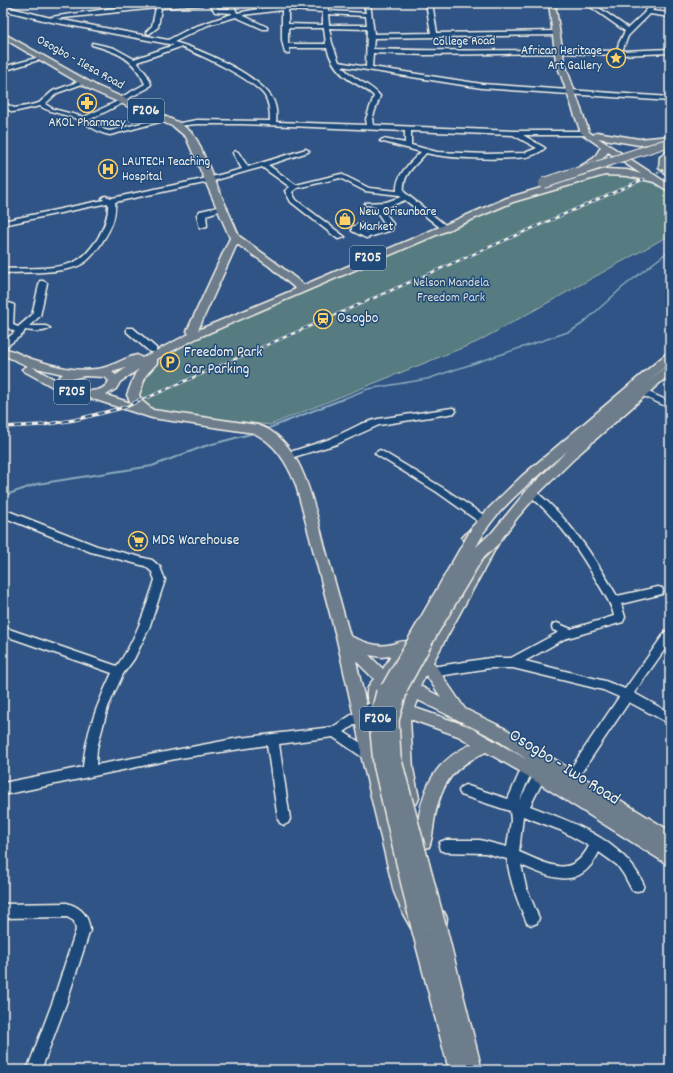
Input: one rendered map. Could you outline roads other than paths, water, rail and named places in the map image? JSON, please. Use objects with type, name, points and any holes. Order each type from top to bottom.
[{"type":"main road","points":[[3,7],[12,3]]},
{"type":"main road","points":[[552,3],[555,33],[562,51],[585,133],[670,189]]},
{"type":"main road","points":[[559,3],[562,51]]},
{"type":"main road","name":"Osogbo - Ilesa Road","points":[[3,35],[83,82],[121,101],[165,119],[177,125],[189,135],[194,142],[235,238]]},
{"type":"main road","points":[[574,92],[588,123],[597,135],[670,182]]},
{"type":"main road","points":[[597,135],[640,142],[670,139]]},
{"type":"main road","name":"F205","points":[[96,373],[123,365],[157,352],[494,203],[670,142]]},
{"type":"main road","points":[[547,185],[553,177],[598,162],[602,158],[605,147]]},
{"type":"main road","name":"F205","points":[[547,185],[670,148]]},
{"type":"main road","points":[[670,152],[664,156],[663,168],[670,174]]},
{"type":"main road","points":[[192,331],[235,238],[272,264],[301,288],[469,219],[547,185],[561,185],[598,174],[612,172],[627,173],[655,180]]},
{"type":"main road","name":"F205","points":[[3,358],[48,378],[60,387],[72,392],[91,394],[100,393],[157,352],[192,331],[301,288]]},
{"type":"main road","name":"F205","points":[[3,351],[31,363],[74,372],[108,374],[114,384]]},
{"type":"main road","points":[[152,414],[137,403],[133,395],[134,388],[141,374],[157,352]]},
{"type":"main road","points":[[356,697],[376,704],[391,712],[402,710],[412,701],[411,689],[426,667],[494,539],[531,492],[590,430],[670,356]]},
{"type":"main road","points":[[628,395],[642,392],[670,368]]},
{"type":"main road","name":"F205","points":[[60,387],[62,379],[74,372]]},
{"type":"main road","points":[[114,384],[126,406]]},
{"type":"main road","name":"F206","points":[[91,394],[152,414],[261,431],[287,456],[302,485],[344,640],[369,750]]},
{"type":"main road","points":[[402,710],[408,789],[423,841],[439,911],[428,927],[409,908],[403,892],[369,750],[376,704],[373,695],[374,690],[376,686],[384,680],[402,652],[467,539],[481,527],[526,479],[590,430],[620,412],[628,395]]},
{"type":"main road","name":"F206","points":[[472,1070],[428,927],[382,764],[378,721],[386,690],[481,527]]},
{"type":"main road","name":"F206","points":[[459,1070],[392,757],[390,720],[399,689],[431,632],[477,555],[494,539]]},
{"type":"main road","points":[[344,640],[368,650],[381,653],[392,651],[402,652]]},
{"type":"main road","points":[[344,640],[384,680],[400,680],[411,689]]},
{"type":"main road","points":[[402,652],[406,665],[426,667],[461,715]]},
{"type":"main road","name":"Osogbo - Iwo Road","points":[[411,689],[499,733],[537,765],[670,858]]},
{"type":"main road","name":"Osogbo - Iwo Road","points":[[402,710],[464,731],[488,744],[571,778],[670,840]]},
{"type":"main road","points":[[423,841],[432,794],[438,780],[457,760],[488,744]]},
{"type":"street","points":[[114,10],[119,3]]},
{"type":"street","points":[[46,19],[162,4],[202,3]]},
{"type":"street","points":[[212,3],[217,11],[235,13],[284,6],[369,15]]},
{"type":"street","points":[[230,3],[235,13],[265,28]]},
{"type":"street","points":[[325,3],[326,27],[329,46],[338,64],[349,77],[374,92],[377,97],[369,119],[370,127]]},
{"type":"street","points":[[368,3],[371,36],[369,69]]},
{"type":"street","points":[[429,3],[434,34]]},
{"type":"street","points":[[580,3],[593,6],[627,30]]},
{"type":"street","points":[[619,53],[627,30],[648,12],[655,3]]},
{"type":"street","points":[[149,32],[155,27],[162,4]]},
{"type":"street","points":[[284,6],[286,26],[284,40],[287,49],[329,46]]},
{"type":"street","points":[[3,7],[46,19],[180,45],[225,65],[260,87],[271,103],[274,112],[273,124]]},
{"type":"street","points":[[648,12],[670,15]]},
{"type":"street","points":[[169,42],[192,30],[235,13]]},
{"type":"street","points":[[286,26],[370,27]]},
{"type":"street","points":[[371,36],[555,33]]},
{"type":"street","points":[[84,120],[143,89],[148,84],[135,61],[123,53],[94,44]]},
{"type":"street","points":[[135,61],[180,45]]},
{"type":"street","name":"College Road","points":[[371,51],[425,53],[562,51],[619,53],[670,51]]},
{"type":"street","points":[[3,69],[42,58]]},
{"type":"street","points":[[338,64],[482,86],[670,99]]},
{"type":"street","points":[[3,104],[13,110],[41,104],[55,92],[83,82]]},
{"type":"street","points":[[41,104],[51,110],[71,114],[103,132],[110,133],[165,119]]},
{"type":"street","points":[[177,125],[198,122],[408,128],[514,133],[585,133]]},
{"type":"street","points":[[408,128],[408,146]]},
{"type":"street","points":[[383,141],[437,154],[487,156],[520,155],[542,148],[514,133]]},
{"type":"street","points":[[3,223],[209,180],[306,151]]},
{"type":"street","points":[[404,195],[400,183],[402,177],[424,152]]},
{"type":"street","points":[[236,153],[246,170]]},
{"type":"street","points":[[263,165],[295,187]]},
{"type":"street","points":[[341,238],[293,201],[288,191],[295,187],[340,176],[367,190],[404,195],[442,226]]},
{"type":"street","points":[[374,233],[390,226],[379,210],[386,204],[404,195]]},
{"type":"street","points":[[97,197],[111,200]]},
{"type":"street","points":[[3,271],[67,267],[78,264],[87,256],[110,224],[112,215],[111,200]]},
{"type":"street","points":[[366,204],[386,204]]},
{"type":"street","points":[[203,226],[201,215],[203,213],[223,208]]},
{"type":"street","points":[[3,346],[36,316],[43,283]]},
{"type":"street","points":[[10,305],[9,326],[21,329],[46,328]]},
{"type":"street","points":[[130,330],[157,352]]},
{"type":"street","points":[[642,392],[670,405]]},
{"type":"street","points":[[287,456],[340,439],[368,425],[386,420],[429,416],[452,410]]},
{"type":"street","points":[[380,454],[440,490],[481,527]]},
{"type":"street","points":[[513,663],[565,635],[619,619],[620,615],[614,601],[578,540],[549,506],[531,492]]},
{"type":"street","points":[[3,513],[94,549],[148,563],[156,570],[160,580],[144,628],[130,656],[119,671],[102,707],[91,748],[89,772]]},
{"type":"street","points":[[614,601],[658,591]]},
{"type":"street","points":[[3,631],[119,671]]},
{"type":"street","points":[[571,778],[670,634]]},
{"type":"street","points":[[426,667],[513,663],[605,686],[627,695],[670,719]]},
{"type":"street","points":[[3,789],[180,753],[272,739],[334,732],[376,704]]},
{"type":"street","points":[[334,732],[369,750]]},
{"type":"street","points":[[272,739],[284,819]]},
{"type":"street","points":[[518,808],[524,805],[537,765]]},
{"type":"street","points":[[465,791],[544,817],[596,844],[618,858],[629,870],[637,885]]},
{"type":"street","points":[[518,808],[513,854],[517,881],[532,918]]},
{"type":"street","points":[[445,846],[490,848],[513,854],[547,869],[567,873],[580,867],[590,857],[596,844]]},
{"type":"street","points":[[3,911],[66,910],[75,912],[80,916],[83,923],[83,930],[60,1001],[34,1070]]},
{"type":"waterway","points":[[340,400],[368,389],[427,379],[571,331],[582,324],[623,287],[670,250]]},
{"type":"waterway","points":[[264,430],[343,399]]},
{"type":"waterway","points":[[3,496],[37,484],[152,466],[205,446],[254,433]]},
{"type":"railway","points":[[658,173],[663,170]]},
{"type":"railway","points":[[138,400],[149,397],[644,179]]},
{"type":"railway","points":[[3,427],[42,425],[74,420],[126,407],[142,399]]},
{"type":"place","name":"African Heritage Art Gallery","points":[[616,58]]},
{"type":"place","name":"AKOL Pharmacy","points":[[87,103]]},
{"type":"place","name":"LAUTECH Teaching Hospital","points":[[108,169]]},
{"type":"place","name":"New Orisunbare Market","points":[[345,219]]},
{"type":"place","name":"Osogbo","points":[[323,319]]},
{"type":"place","name":"Freedom Park Car Parking","points":[[170,362]]},
{"type":"place","name":"MDS Warehouse","points":[[138,541]]},
{"type":"park label","name":"Nelson Mandela Freedom Park","points":[[451,290]]}]
